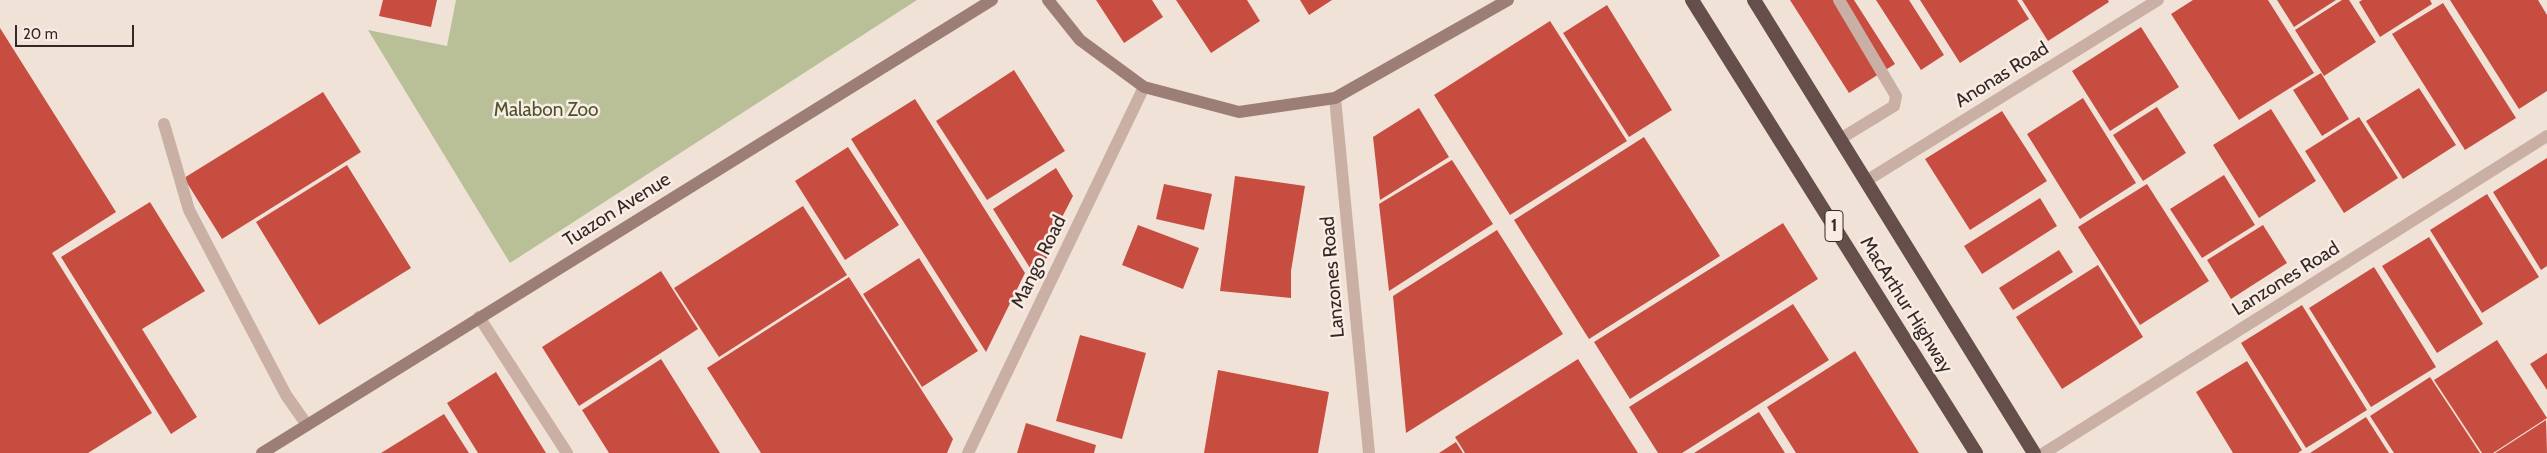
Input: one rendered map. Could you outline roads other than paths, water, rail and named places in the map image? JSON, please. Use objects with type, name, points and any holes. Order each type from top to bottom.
[{"type":"highway","name":"MacArthur Highway","points":[[1692,0],[1976,453]]},
{"type":"highway","name":"MacArthur Highway","points":[[1754,0],[2034,453]]},
{"type":"main road","name":"Tuazon Avenue","points":[[262,453],[992,0]]},
{"type":"main road","points":[[1048,0],[1080,40],[1144,87],[1238,112],[1335,98],[1508,0]]},
{"type":"street","points":[[1839,0],[1896,96],[1894,106],[1840,139]]},
{"type":"street","name":"Anonas Road","points":[[1866,181],[2158,0]]},
{"type":"street","name":"Mango Road","points":[[968,453],[1144,87]]},
{"type":"street","name":"Lanzones Road","points":[[1335,98],[1369,453]]},
{"type":"street","points":[[164,124],[189,210],[286,394],[307,425]]},
{"type":"street","name":"Lanzones Road","points":[[2044,453],[2547,136]]},
{"type":"street","points":[[479,317],[567,453]]},
{"type":"park label","name":"Malabon Zoo","points":[[546,110]]}]
